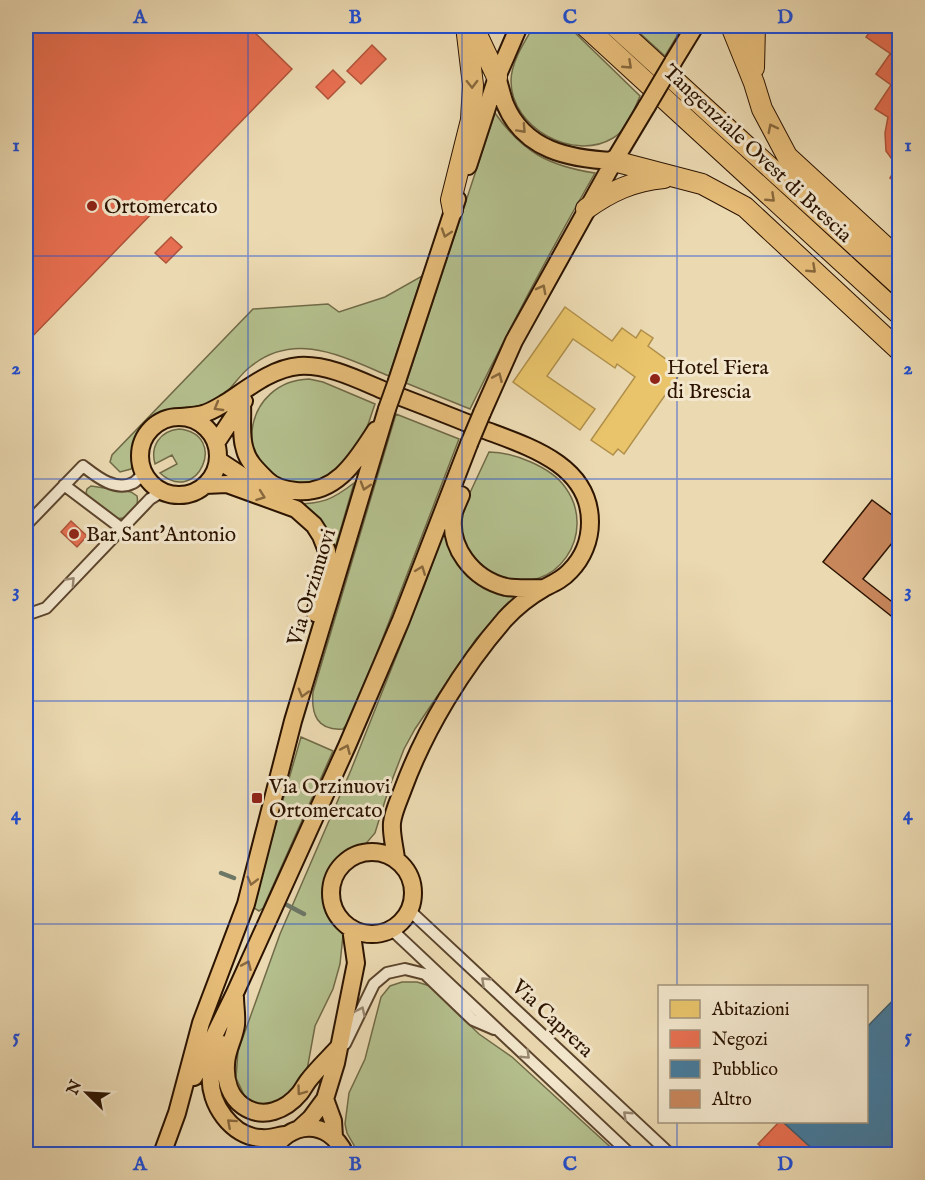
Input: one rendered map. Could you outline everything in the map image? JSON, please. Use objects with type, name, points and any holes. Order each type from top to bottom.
[{"type":"highway","points":[[453,210],[451,200],[471,120],[473,85],[466,26]]},
{"type":"highway","points":[[473,26],[497,77]]},
{"type":"highway","name":"Tangenziale Ovest di Brescia","points":[[585,26],[900,315]]},
{"type":"highway","name":"Tangenziale Ovest di Brescia","points":[[615,26],[900,286]]},
{"type":"highway","points":[[732,26],[762,109],[787,156],[900,260]]},
{"type":"highway","points":[[754,26],[754,83]]},
{"type":"highway","points":[[614,161],[702,184],[745,207],[900,351]]},
{"type":"highway","points":[[586,209],[620,188],[643,180],[679,177]]},
{"type":"main road","name":"Via Orzinuovi","points":[[162,1155],[177,1113],[201,1023],[246,904],[293,722],[387,412],[497,77],[519,26]]},
{"type":"main road","name":"Via Orzinuovi","points":[[177,1113],[235,993],[347,746],[401,620],[469,444],[514,340],[586,209],[695,26]]},
{"type":"main road","points":[[497,77],[506,105],[515,121],[525,134],[540,145],[572,157],[614,161]]},
{"type":"main road","points":[[181,417],[204,425],[216,443],[218,460],[215,472],[205,485],[195,491],[174,495],[163,492],[153,485],[144,473],[140,454],[147,434],[159,422],[171,417],[204,414],[281,369],[314,366],[331,370],[509,439],[555,460],[570,472],[586,497],[590,514],[590,530],[583,552],[572,570],[561,580],[524,602],[506,619],[471,665],[440,712],[412,765],[392,824],[369,852]]},
{"type":"main road","points":[[216,443],[252,387]]},
{"type":"main road","points":[[242,404],[242,438],[245,453],[250,462],[272,484]]},
{"type":"main road","points":[[218,460],[244,477],[285,490],[305,492],[321,489],[345,474],[387,412]]},
{"type":"main road","points":[[469,444],[468,478],[454,512],[453,527],[461,554],[478,575],[490,582],[519,589],[545,588]]},
{"type":"main road","points":[[205,485],[227,484],[296,509],[314,525],[321,536],[327,551],[327,568],[312,627],[312,659]]},
{"type":"main road","points":[[392,824],[396,859]]},
{"type":"main road","points":[[356,963],[384,931],[402,921],[413,899],[410,878],[405,868],[396,859],[379,852],[358,854],[348,859],[340,867],[334,878],[332,900],[342,921],[351,928],[368,933],[384,931]]},
{"type":"main road","points":[[271,1155],[276,1144],[311,1118],[325,1099],[338,1055],[356,963],[351,928]]},
{"type":"main road","points":[[235,993],[236,1025],[227,1051],[226,1079],[237,1101],[246,1108],[266,1113],[286,1106],[307,1081],[338,1055]]},
{"type":"main road","points":[[235,993],[230,1021],[211,1072],[210,1086],[223,1116],[233,1127],[248,1136],[262,1138],[317,1129],[334,1137],[345,1155]]},
{"type":"main road","points":[[325,1099],[333,1121],[334,1137]]},
{"type":"street","points":[[26,525],[83,465],[99,478],[118,484],[132,484],[144,473]]},
{"type":"street","points":[[64,485],[121,528]]},
{"type":"street","points":[[26,615],[46,608],[150,499],[163,492]]},
{"type":"street","name":"Via Caprera","points":[[409,910],[670,1155]]},
{"type":"street","points":[[384,931],[502,1032],[630,1155]]},
{"type":"street","points":[[338,1055],[374,984],[396,970],[415,970],[424,974],[473,1020],[502,1032]]},
{"type":"green space","points":[[534,26],[568,26],[640,96],[630,119],[613,138],[597,144],[581,146],[564,143],[547,136],[521,113],[514,98],[511,81],[513,66]]},
{"type":"green space","points":[[632,26],[683,26],[665,56]]},
{"type":"green space","points":[[495,113],[516,138],[538,155],[564,166],[595,173],[530,290],[470,409],[406,383]]},
{"type":"green space","points":[[422,276],[389,376],[354,361],[319,350],[284,350],[267,356],[250,367],[221,397],[199,406],[165,414],[145,426],[138,438],[131,469],[120,472],[110,462],[112,455],[253,309],[328,304],[339,312],[385,297]]},
{"type":"green space","points":[[309,379],[323,382],[375,404],[361,444],[345,466],[327,479],[302,485],[271,474],[259,460],[253,444],[253,426],[259,409],[270,394],[287,383]]},
{"type":"green space","points":[[396,414],[459,439],[364,687],[347,724],[343,729],[334,729],[318,720],[313,707],[313,692]]},
{"type":"green space","points":[[179,429],[194,434],[203,443],[205,454],[202,466],[196,475],[186,481],[174,481],[160,473],[177,464],[172,455],[155,464],[154,457],[158,440],[172,430]]},
{"type":"green space","points":[[489,452],[520,458],[551,473],[565,487],[574,505],[577,523],[574,541],[566,557],[554,570],[539,578],[520,581],[484,571],[477,565],[463,539],[460,529],[461,512]]},
{"type":"green space","points":[[354,483],[335,549],[320,521],[310,512],[294,504],[326,500]]},
{"type":"green space","points":[[91,486],[131,492],[137,496],[134,510],[122,518],[112,517],[88,497],[87,489]]},
{"type":"green space","points":[[447,524],[449,545],[516,596],[476,639],[415,729],[404,749],[389,788],[375,833],[363,847],[342,859],[326,881],[325,906],[343,935],[340,964],[333,989],[315,1026],[305,1081],[273,1109],[247,1101],[236,1078],[238,1051],[280,934],[351,770]]},
{"type":"green space","points":[[301,737],[333,751],[263,908],[259,911],[254,908],[253,904]]},
{"type":"green space","points":[[402,982],[417,982],[430,986],[479,1034],[512,1057],[618,1154],[359,1154],[347,1133],[345,1124],[349,1093],[365,1059],[381,997],[390,986]]},
{"type":"building: Abitazioni","name":"Hotel Fiera di Brescia","points":[[565,307],[612,341],[622,328],[636,338],[641,330],[653,338],[648,346],[682,371],[624,454],[618,449],[613,455],[591,440],[635,377],[617,364],[615,368],[573,339],[547,376],[595,409],[580,430],[513,382]]},
{"type":"building: Negozi","name":"Ortomercato","points":[[41,26],[248,26],[292,69],[26,343],[26,42]]},
{"type":"building: Negozi","points":[[874,26],[900,26],[900,60],[866,37]]},
{"type":"building: Negozi","points":[[372,45],[386,59],[361,84],[347,71]]},
{"type":"building: Negozi","points":[[890,54],[900,60],[900,185],[890,178],[897,166],[886,151],[885,133],[888,117],[875,109],[891,85],[876,74]]},
{"type":"building: Negozi","points":[[333,70],[345,82],[328,99],[316,87]]},
{"type":"building: Negozi","points":[[171,237],[182,247],[166,263],[155,253]]},
{"type":"building: Negozi","name":"Bar Sant'Antonio","points":[[71,521],[87,536],[77,547],[61,532]]},
{"type":"building: Negozi","points":[[778,1123],[784,1123],[818,1154],[769,1154],[758,1144]]},
{"type":"building: Pubblico","points":[[900,993],[900,1154],[818,1154],[784,1123],[868,1123],[868,1026]]},
{"type":"building: Altro","points":[[872,500],[900,521],[900,550],[892,543],[863,579],[900,608],[900,623],[823,562]]},
{"type":"waterway","points":[[221,873],[234,878]]},
{"type":"waterway","points":[[287,905],[304,914]]},
{"type":"place","name":"Ortomercato","points":[[92,206]]},
{"type":"place","name":"Hotel Fiera di Brescia","points":[[655,379]]},
{"type":"place","name":"Bar Sant'Antonio","points":[[74,534]]},
{"type":"place","name":"Via Orzinuovi Ortomercato","points":[[257,798]]}]
